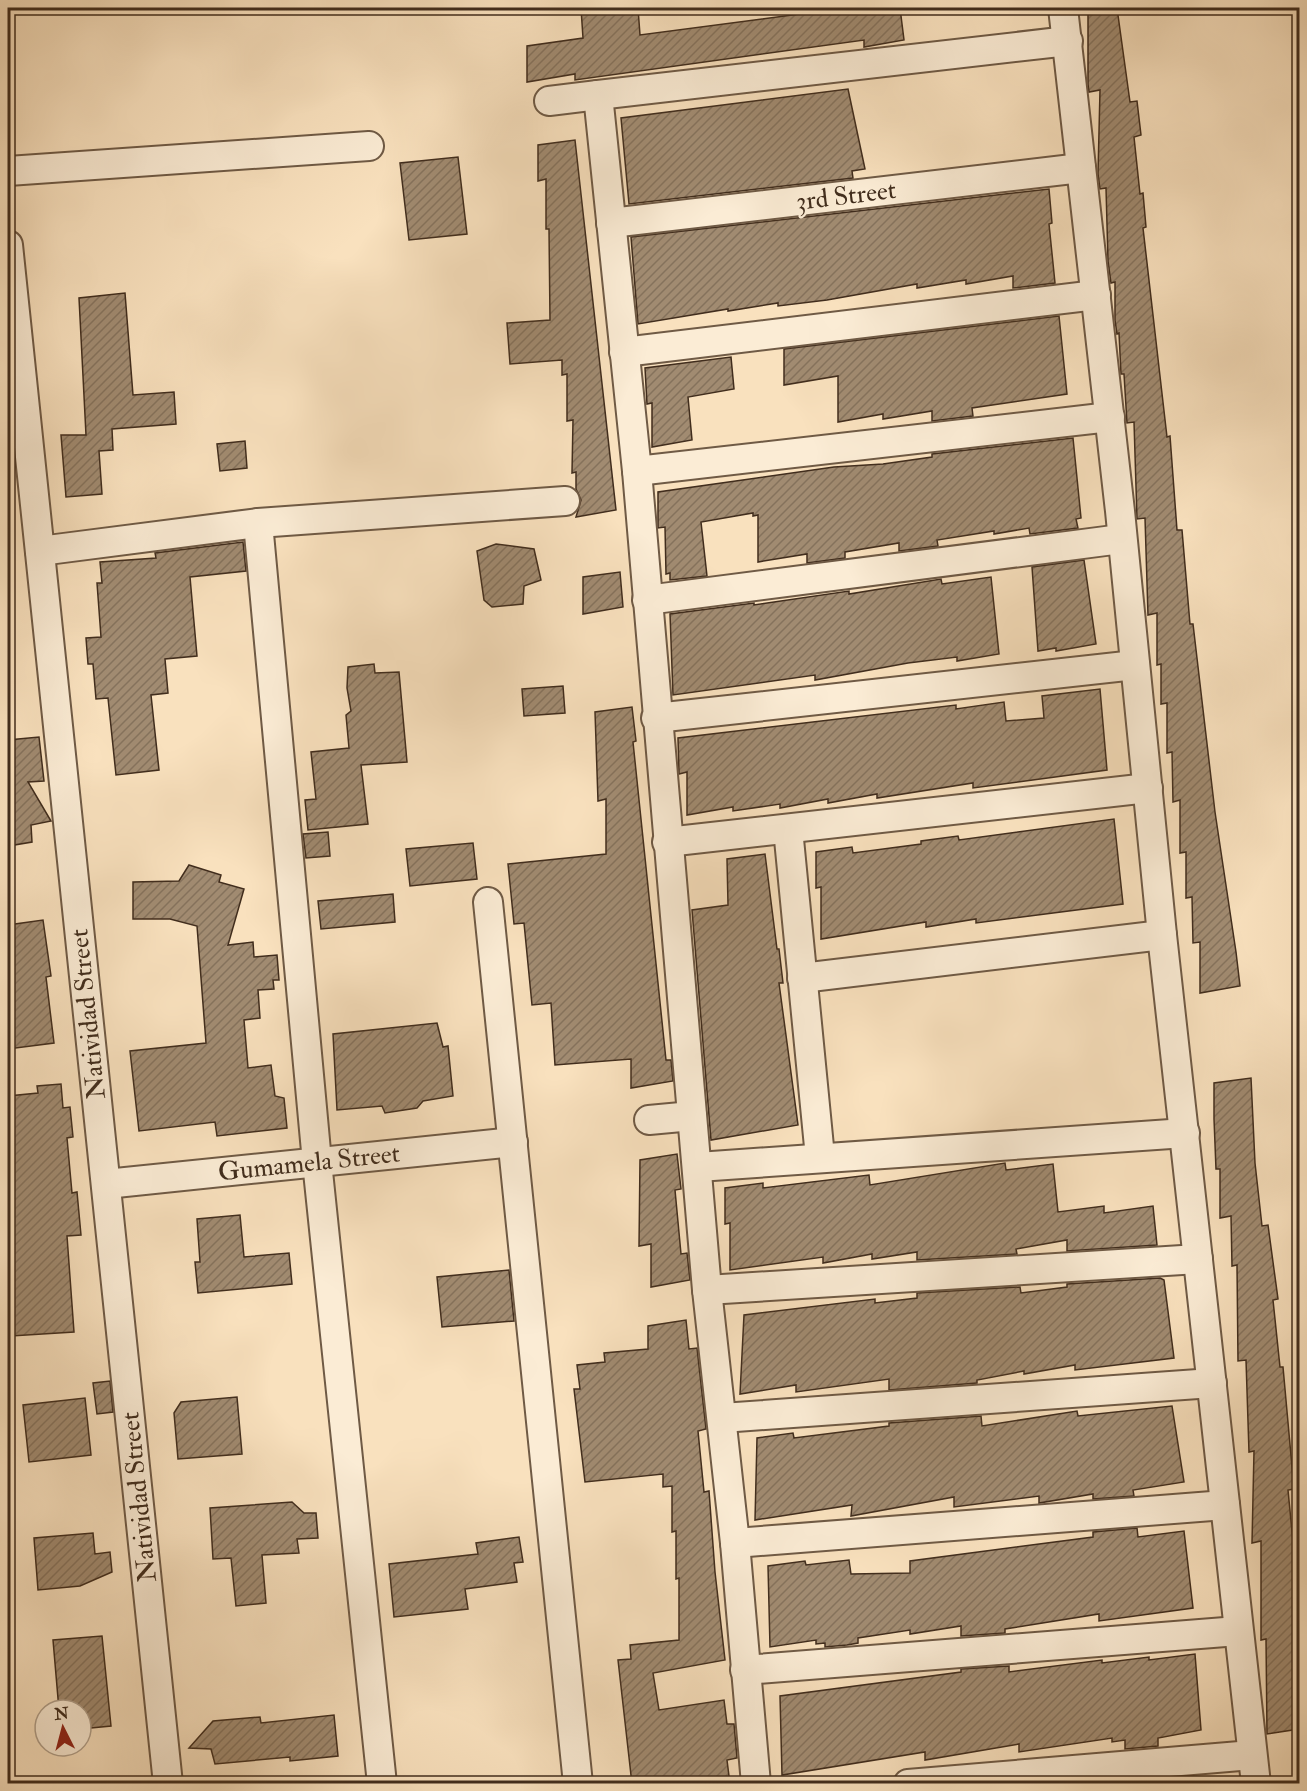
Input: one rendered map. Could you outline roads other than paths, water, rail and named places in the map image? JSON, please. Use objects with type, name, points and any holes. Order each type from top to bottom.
[{"type":"street","points":[[1064,8],[1110,417],[1162,935],[1256,1784]]},
{"type":"street","points":[[549,100],[1068,41]]},
{"type":"street","points":[[598,95],[637,471],[707,1290],[735,1543],[756,1784]]},
{"type":"street","points":[[8,171],[369,146]]},
{"type":"street","name":"3rd Street","points":[[611,223],[1081,168]]},
{"type":"street","name":"Natividad Street","points":[[8,245],[168,1784]]},
{"type":"street","points":[[624,352],[1096,295]]},
{"type":"street","points":[[637,471],[1110,417]]},
{"type":"street","points":[[40,551],[258,523],[565,501]]},
{"type":"street","points":[[258,523],[317,1162],[382,1784]]},
{"type":"street","points":[[647,600],[1121,539]]},
{"type":"street","points":[[657,718],[1136,665]]},
{"type":"street","points":[[667,842],[1148,788]]},
{"type":"street","points":[[788,829],[820,1157]]},
{"type":"street","points":[[488,902],[578,1784]]},
{"type":"street","points":[[802,978],[1162,935]]},
{"type":"street","points":[[649,1120],[692,1116]]},
{"type":"street","points":[[698,1167],[1185,1133]]},
{"type":"street","name":"Gumamela Street","points":[[106,1184],[513,1142]]},
{"type":"street","points":[[707,1290],[1198,1259]]},
{"type":"street","points":[[722,1418],[1212,1383]]},
{"type":"street","points":[[735,1543],[1225,1505]]},
{"type":"street","points":[[745,1670],[1238,1631]]},
{"type":"street","points":[[908,1784],[1252,1755]]}]
